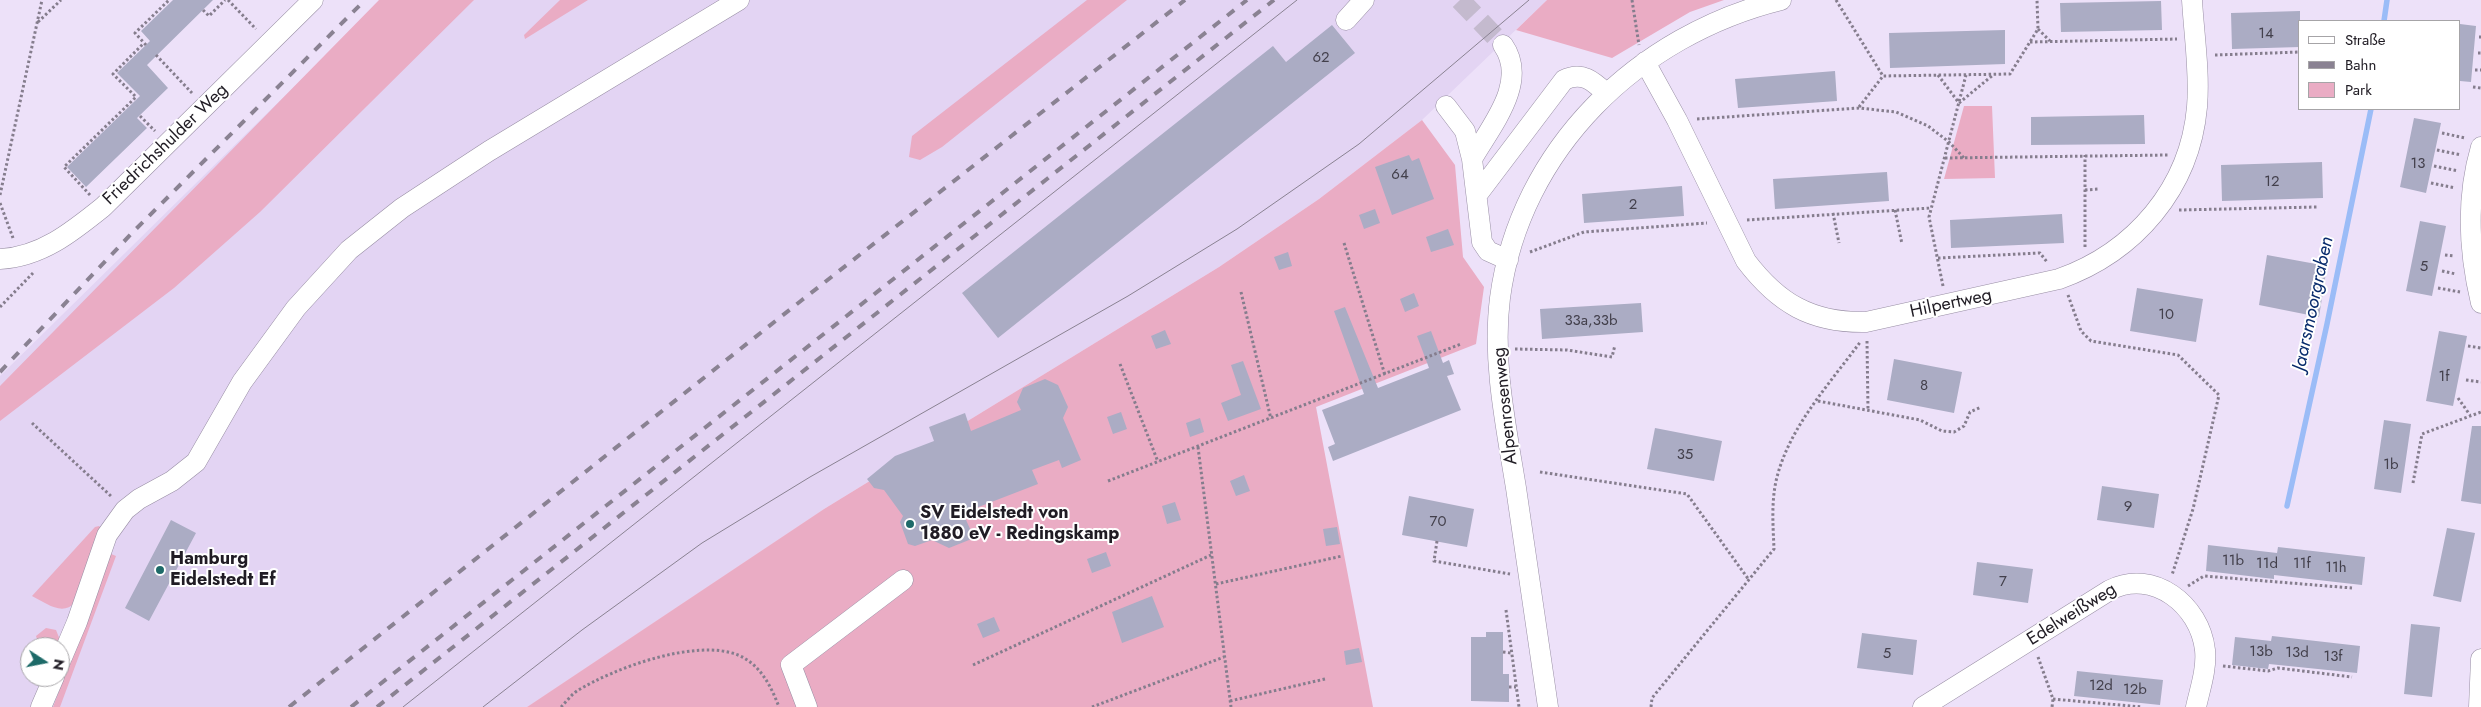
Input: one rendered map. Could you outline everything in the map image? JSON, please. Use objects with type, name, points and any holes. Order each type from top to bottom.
[{"type":"street","name":"Friedrichshulder Weg","points":[[0,259],[41,250],[81,226],[103,207],[313,0]]},
{"type":"street","points":[[70,637],[107,535],[125,510],[139,499],[172,481],[196,462],[242,382],[296,308],[349,250],[402,208],[489,151],[739,0]]},
{"type":"street","points":[[1346,20],[1364,0]]},
{"type":"street","name":"Alpenrosenweg","points":[[1548,707],[1502,398],[1500,316],[1500,298],[1515,257],[1536,188],[1556,152],[1606,93],[1642,55],[1707,24],[1753,7],[1781,0]]},
{"type":"street","name":"Hilpertweg","points":[[1642,55],[1677,120],[1746,261],[1769,288],[1799,310],[1836,320],[1866,322],[2059,279],[2085,270],[2106,258],[2147,221],[2172,187],[2186,156],[2197,105],[2192,0]]},
{"type":"street","points":[[1472,159],[1510,91],[1513,67],[1510,54],[1504,45]]},
{"type":"street","points":[[1477,195],[1564,80],[1572,76],[1588,79],[1606,93]]},
{"type":"street","points":[[1446,106],[1465,132],[1472,159],[1482,242],[1488,251],[1515,257]]},
{"type":"street","points":[[2474,148],[2471,232],[2473,259],[2481,303]]},
{"type":"street","points":[[807,707],[791,665],[903,580]]},
{"type":"street","name":"Edelweißweg","points":[[1924,707],[2110,590],[2132,582],[2142,582],[2166,591],[2189,612],[2197,625],[2205,649],[2205,662],[2196,707]]},
{"type":"street","points":[[2479,707],[2481,659]]},
{"type":"street","points":[[41,707],[50,687]]},
{"type":"path","points":[[0,195],[42,0]]},
{"type":"path","points":[[38,22],[61,0]]},
{"type":"path","points":[[93,199],[64,167],[136,98],[113,74],[145,44],[135,34],[170,0]]},
{"type":"path","points":[[203,10],[209,16],[227,0],[262,35]]},
{"type":"path","points":[[1632,0],[1642,55]]},
{"type":"path","points":[[1836,0],[1883,76]]},
{"type":"path","points":[[1883,76],[2010,74],[2038,29],[2036,0]]},
{"type":"path","points":[[2038,29],[2051,41]]},
{"type":"path","points":[[2030,42],[2184,39]]},
{"type":"path","points":[[2205,55],[2298,52]]},
{"type":"path","points":[[156,55],[197,98]]},
{"type":"path","points":[[2475,70],[2481,70]]},
{"type":"path","points":[[1959,103],[1994,74]]},
{"type":"path","points":[[1938,75],[1959,103]]},
{"type":"path","points":[[1945,295],[1929,216],[1966,75]]},
{"type":"path","points":[[1859,108],[1883,76]]},
{"type":"path","points":[[2473,87],[2481,88]]},
{"type":"path","points":[[1677,120],[1859,108],[1896,112],[1928,126],[1949,142],[1964,158]]},
{"type":"path","points":[[140,116],[159,136]]},
{"type":"path","points":[[2442,133],[2474,148]]},
{"type":"path","points":[[2437,150],[2474,148]]},
{"type":"path","points":[[1945,158],[2085,155],[2176,156]]},
{"type":"path","points":[[2085,155],[2085,248]]},
{"type":"path","points":[[2434,166],[2466,172]]},
{"type":"path","points":[[2431,183],[2463,189]]},
{"type":"path","points":[[2085,190],[2099,189]]},
{"type":"path","points":[[0,203],[15,246]]},
{"type":"path","points":[[2178,210],[2317,207]]},
{"type":"path","points":[[1737,220],[1931,208]]},
{"type":"path","points":[[1895,210],[1902,244]]},
{"type":"path","points":[[1833,213],[1839,243]]},
{"type":"path","points":[[1515,257],[1584,232],[1715,222]]},
{"type":"path","points":[[1344,243],[1385,374]]},
{"type":"path","points":[[1938,258],[2040,253],[2049,264]]},
{"type":"path","points":[[0,306],[39,266]]},
{"type":"path","points":[[2065,288],[2081,331],[2091,340],[2178,355],[2219,395],[2193,510],[2170,583]]},
{"type":"path","points":[[2438,288],[2462,293]]},
{"type":"path","points":[[1241,292],[1271,418]]},
{"type":"path","points":[[1651,707],[1652,698],[1774,549],[1773,499],[1777,476],[1799,426],[1866,333],[1868,410]]},
{"type":"path","points":[[1108,481],[1460,344]]},
{"type":"path","points":[[1509,349],[1567,350],[1612,357],[1615,345]]},
{"type":"path","points":[[2468,346],[2481,348]]},
{"type":"path","points":[[1120,364],[1158,462]]},
{"type":"path","points":[[2466,380],[2481,382]]},
{"type":"path","points":[[2458,398],[2470,415]]},
{"type":"path","points":[[1818,401],[1920,420],[1942,431],[1954,432],[1964,426],[1970,412],[1981,407]]},
{"type":"path","points":[[2413,484],[2422,434],[2481,412]]},
{"type":"path","points":[[32,423],[125,510]]},
{"type":"path","points":[[1198,446],[1231,707]]},
{"type":"path","points":[[1540,472],[1686,494],[1749,580]]},
{"type":"path","points":[[1437,541],[1434,561],[1515,574]]},
{"type":"path","points":[[973,665],[1212,555]]},
{"type":"path","points":[[1216,584],[1342,556]]},
{"type":"path","points":[[2181,590],[2204,576],[2352,588]]},
{"type":"path","points":[[1506,610],[1518,707]]},
{"type":"path","points":[[561,707],[577,692],[638,663],[688,650],[719,649],[740,655],[758,669],[771,686],[779,707]]},
{"type":"path","points":[[1503,652],[1512,653]]},
{"type":"path","points":[[2037,656],[2053,699],[2052,707]]},
{"type":"path","points":[[1092,707],[1224,657]]},
{"type":"path","points":[[2215,665],[2268,671],[2278,668],[2352,677]]},
{"type":"path","points":[[1230,701],[1325,680]]},
{"type":"path","points":[[1509,687],[1516,687]]},
{"type":"path","points":[[2053,699],[2142,707]]},
{"type":"shaded area","points":[[385,0],[1547,0],[1422,120],[1319,199],[1219,267],[824,509],[527,707],[0,707],[0,376],[311,70]]},
{"type":"green space","points":[[379,0],[474,0],[260,212],[174,288],[0,421],[0,386]]},
{"type":"green space","points":[[560,0],[588,0],[525,39],[524,35]]},
{"type":"green space","points":[[1087,0],[1127,0],[942,147],[920,160],[909,157],[912,136]]},
{"type":"green space","points":[[1547,0],[1724,0],[1690,12],[1612,58],[1516,30]]},
{"type":"green space","points":[[1964,106],[1992,106],[1995,178],[1944,179]]},
{"type":"green space","points":[[1422,120],[1455,165],[1463,257],[1484,287],[1476,344],[1316,407],[1373,707],[527,707],[824,509],[1219,267],[1319,199]]},
{"type":"green space","points":[[99,526],[101,528],[75,602],[70,606],[60,609],[32,596],[95,527]]},
{"type":"green space","points":[[111,554],[116,556],[70,680],[70,662]]},
{"type":"green space","points":[[46,628],[56,630],[59,637],[36,637]]},
{"type":"green space","points":[[61,687],[67,687],[60,707],[53,707]]},
{"type":"building","points":[[173,0],[213,0],[147,65],[168,88],[137,118],[147,128],[86,187],[67,167],[140,96],[117,73],[150,41],[141,31]]},
{"type":"building","points":[[2161,1],[2162,30],[2061,32],[2060,3]]},
{"type":"building","points":[[2300,11],[2298,47],[2232,49],[2231,13]]},
{"type":"building","points":[[2461,24],[2476,26],[2471,82],[2461,81]]},
{"type":"building","points":[[1332,25],[1355,53],[998,338],[962,293],[1273,46],[1286,62]]},
{"type":"building","points":[[2005,30],[2005,64],[1890,68],[1889,33]]},
{"type":"building","points":[[1835,71],[1837,101],[1738,108],[1735,79]]},
{"type":"building","points":[[2144,115],[2145,144],[2031,145],[2031,117]]},
{"type":"building","points":[[2414,118],[2441,123],[2426,193],[2400,187]]},
{"type":"building","points":[[1409,155],[1412,161],[1419,158],[1434,199],[1392,215],[1375,167]]},
{"type":"building","points":[[2322,162],[2323,198],[2222,201],[2221,165]]},
{"type":"building","points":[[1887,172],[1889,201],[1775,209],[1773,179]]},
{"type":"building","points":[[1682,186],[1684,216],[1584,223],[1582,194]]},
{"type":"building","points":[[1375,209],[1380,223],[1364,229],[1359,215]]},
{"type":"building","points":[[2062,214],[2064,243],[1951,248],[1950,220]]},
{"type":"building","points":[[2420,221],[2446,226],[2432,296],[2406,291]]},
{"type":"building","points":[[1448,229],[1454,245],[1431,252],[1426,237]]},
{"type":"building","points":[[1288,252],[1292,266],[1279,270],[1274,257]]},
{"type":"building","points":[[2267,255],[2327,266],[2319,317],[2259,305]]},
{"type":"building","points":[[2137,288],[2203,299],[2196,342],[2130,331]]},
{"type":"building","points":[[1414,293],[1419,306],[1405,312],[1400,299]]},
{"type":"building","points":[[1641,303],[1643,332],[1542,339],[1540,309]]},
{"type":"building","points":[[1345,307],[1378,388],[1429,368],[1417,336],[1431,331],[1443,363],[1449,360],[1454,374],[1447,376],[1461,410],[1333,461],[1328,447],[1335,444],[1322,410],[1364,394],[1334,311]]},
{"type":"building","points":[[1165,330],[1171,344],[1156,349],[1151,336]]},
{"type":"building","points":[[2439,331],[2467,336],[2453,406],[2426,401]]},
{"type":"building","points":[[1894,359],[1962,372],[1954,413],[1887,400]]},
{"type":"building","points":[[1243,361],[1261,409],[1228,421],[1221,403],[1241,395],[1231,365]]},
{"type":"building","points":[[1045,379],[1058,385],[1068,407],[1063,418],[1081,460],[1062,468],[1059,460],[1032,470],[1038,484],[963,513],[974,538],[949,548],[932,540],[915,546],[908,544],[900,522],[903,516],[884,490],[874,488],[867,479],[895,456],[934,441],[929,427],[965,413],[971,431],[1021,410],[1017,402],[1023,388]]},
{"type":"building","points":[[1121,412],[1127,429],[1113,434],[1107,417]]},
{"type":"building","points":[[1200,418],[1204,432],[1190,437],[1186,423]]},
{"type":"building","points":[[2384,420],[2411,424],[2401,493],[2374,489]]},
{"type":"building","points":[[2472,426],[2481,426],[2481,504],[2461,501]]},
{"type":"building","points":[[1655,428],[1722,441],[1714,481],[1647,469]]},
{"type":"building","points":[[1244,475],[1250,491],[1236,496],[1230,481]]},
{"type":"building","points":[[2102,486],[2159,494],[2154,528],[2097,520]]},
{"type":"building","points":[[1409,496],[1474,509],[1467,547],[1402,535]]},
{"type":"building","points":[[1175,502],[1181,520],[1167,524],[1162,506]]},
{"type":"building","name":"Hamburg Eidelstedt Ef","points":[[171,520],[196,533],[149,621],[125,608]]},
{"type":"building","points":[[1337,527],[1340,544],[1326,546],[1323,529]]},
{"type":"building","points":[[2447,528],[2475,533],[2461,602],[2433,596]]},
{"type":"building","points":[[2208,545],[2277,553],[2278,547],[2365,557],[2362,585],[2274,575],[2274,579],[2206,571]]},
{"type":"building","points":[[1106,552],[1111,566],[1092,573],[1087,559]]},
{"type":"building","points":[[1977,562],[2033,569],[2028,603],[1973,595]]},
{"type":"building","points":[[1152,596],[1164,627],[1122,643],[1112,612]]},
{"type":"building","points":[[994,617],[1000,631],[983,638],[977,624]]},
{"type":"building","points":[[2411,624],[2440,627],[2432,697],[2404,694]]},
{"type":"building","points":[[1486,632],[1503,632],[1503,674],[1509,674],[1509,702],[1471,701],[1471,637],[1486,637]]},
{"type":"building","points":[[1862,633],[1917,640],[1913,675],[1857,668]]},
{"type":"building","points":[[2272,636],[2360,646],[2357,673],[2269,664],[2268,669],[2232,665],[2235,637],[2271,641]]},
{"type":"building","points":[[1359,648],[1362,662],[1346,665],[1344,651]]},
{"type":"building","points":[[2077,671],[2163,680],[2160,705],[2074,696]]},
{"type":"waterway","name":"Jaarsmoorgraben","points":[[2384,20],[2387,0]]},
{"type":"waterway","name":"Jaarsmoorgraben","points":[[2287,506],[2371,110]]},
{"type":"tunnel","points":[[1460,0],[1503,45]]},
{"type":"tram line","points":[[403,707],[1297,0]]},
{"type":"tram line","points":[[483,707],[582,630],[702,543],[810,477],[1128,296],[1237,229],[1359,144],[1529,0]]},
{"type":"railway","points":[[0,372],[133,232],[365,0]]},
{"type":"railway","points":[[289,707],[802,300],[1185,0]]},
{"type":"railway","points":[[351,707],[1247,0]]},
{"type":"railway","points":[[377,707],[1274,0]]},
{"type":"place","name":"SV Eidelstedt von 1880 eV - Redingskamp","points":[[910,524]]},
{"type":"place","name":"Hamburg Eidelstedt Ef","points":[[160,570]]}]
